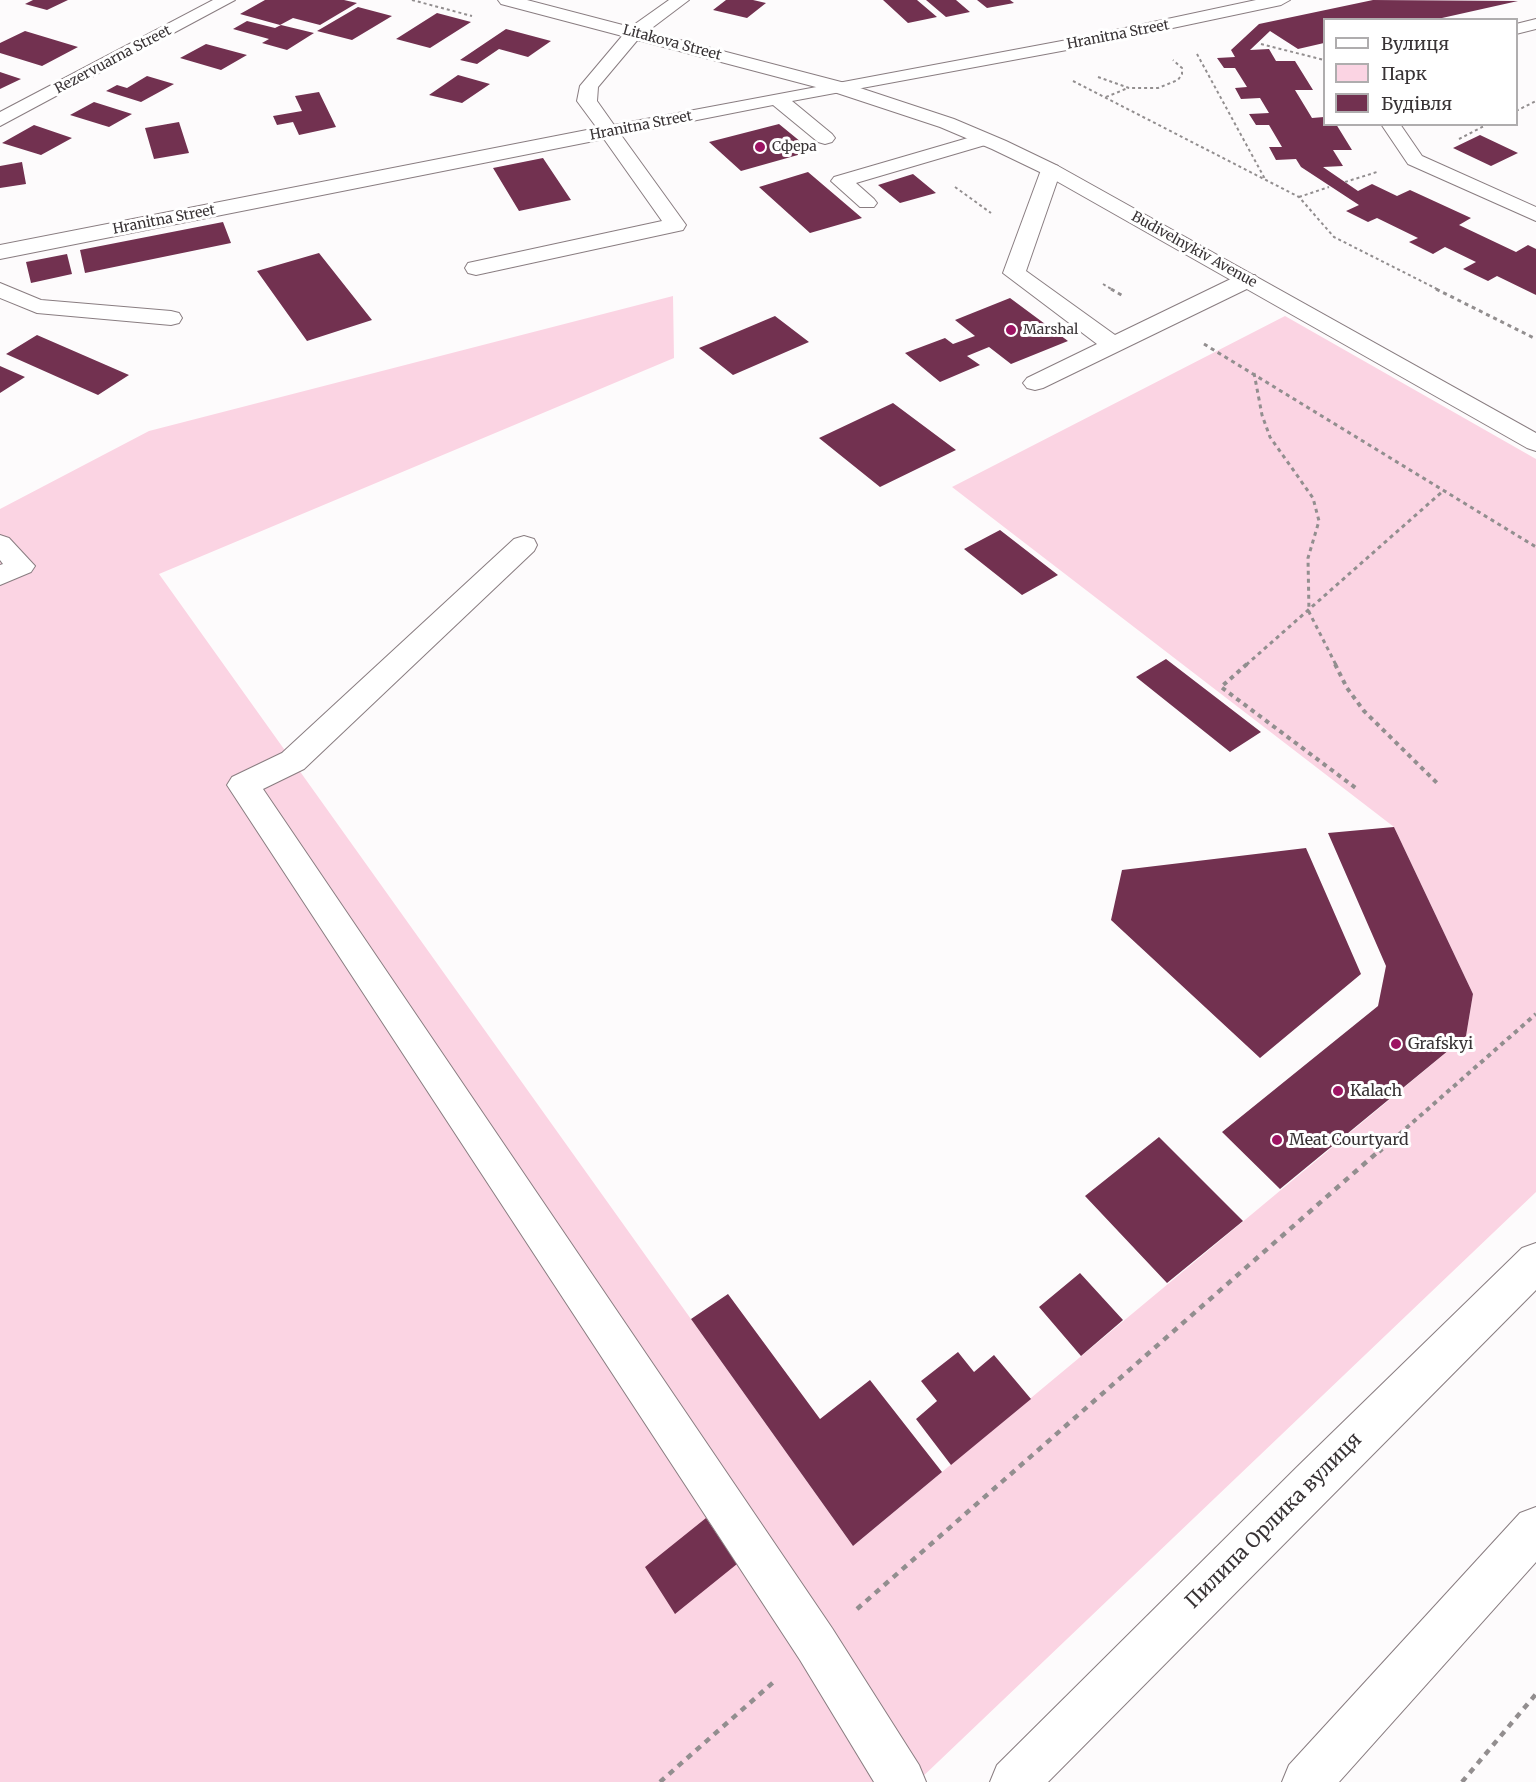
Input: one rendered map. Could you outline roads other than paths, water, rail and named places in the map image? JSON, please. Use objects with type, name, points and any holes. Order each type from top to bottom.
[{"type":"street","name":"Rezervuarna Street","points":[[0,120],[226,0]]},
{"type":"street","name":"Litakova Street","points":[[507,0],[838,87]]},
{"type":"street","points":[[476,268],[675,225],[587,101],[588,86],[634,33],[680,0]]},
{"type":"street","name":"Hranitna Street","points":[[0,252],[1179,22],[1281,0]]},
{"type":"street","points":[[1518,28],[1536,24]]},
{"type":"street","name":"Budivelnykiv Avenue","points":[[838,87],[893,104],[985,139],[1051,170],[1536,443]]},
{"type":"street","points":[[777,99],[825,138]]},
{"type":"street","points":[[1391,126],[1415,160],[1536,215]]},
{"type":"street","points":[[867,203],[841,181],[985,139]]},
{"type":"street","points":[[1051,170],[1014,273],[1113,345]]},
{"type":"street","points":[[1035,383],[1247,280]]},
{"type":"street","points":[[0,290],[37,306],[171,318]]},
{"type":"street","points":[[0,544],[21,566],[0,576]]},
{"type":"street","points":[[524,545],[293,761],[243,785],[816,1644],[902,1782]]},
{"type":"street","name":"Пилипа Орлика вулиця","points":[[1014,1782],[1313,1481],[1536,1262]]},
{"type":"street","points":[[1306,1782],[1536,1529]]},
{"type":"place","name":"Сфера","points":[[760,147]]},
{"type":"place","name":"Marshal","points":[[1011,330]]},
{"type":"place","name":"Grafskyi","points":[[1396,1044]]},
{"type":"place","name":"Kalach","points":[[1338,1091]]},
{"type":"place","name":"Meat Courtyard","points":[[1277,1140]]}]
